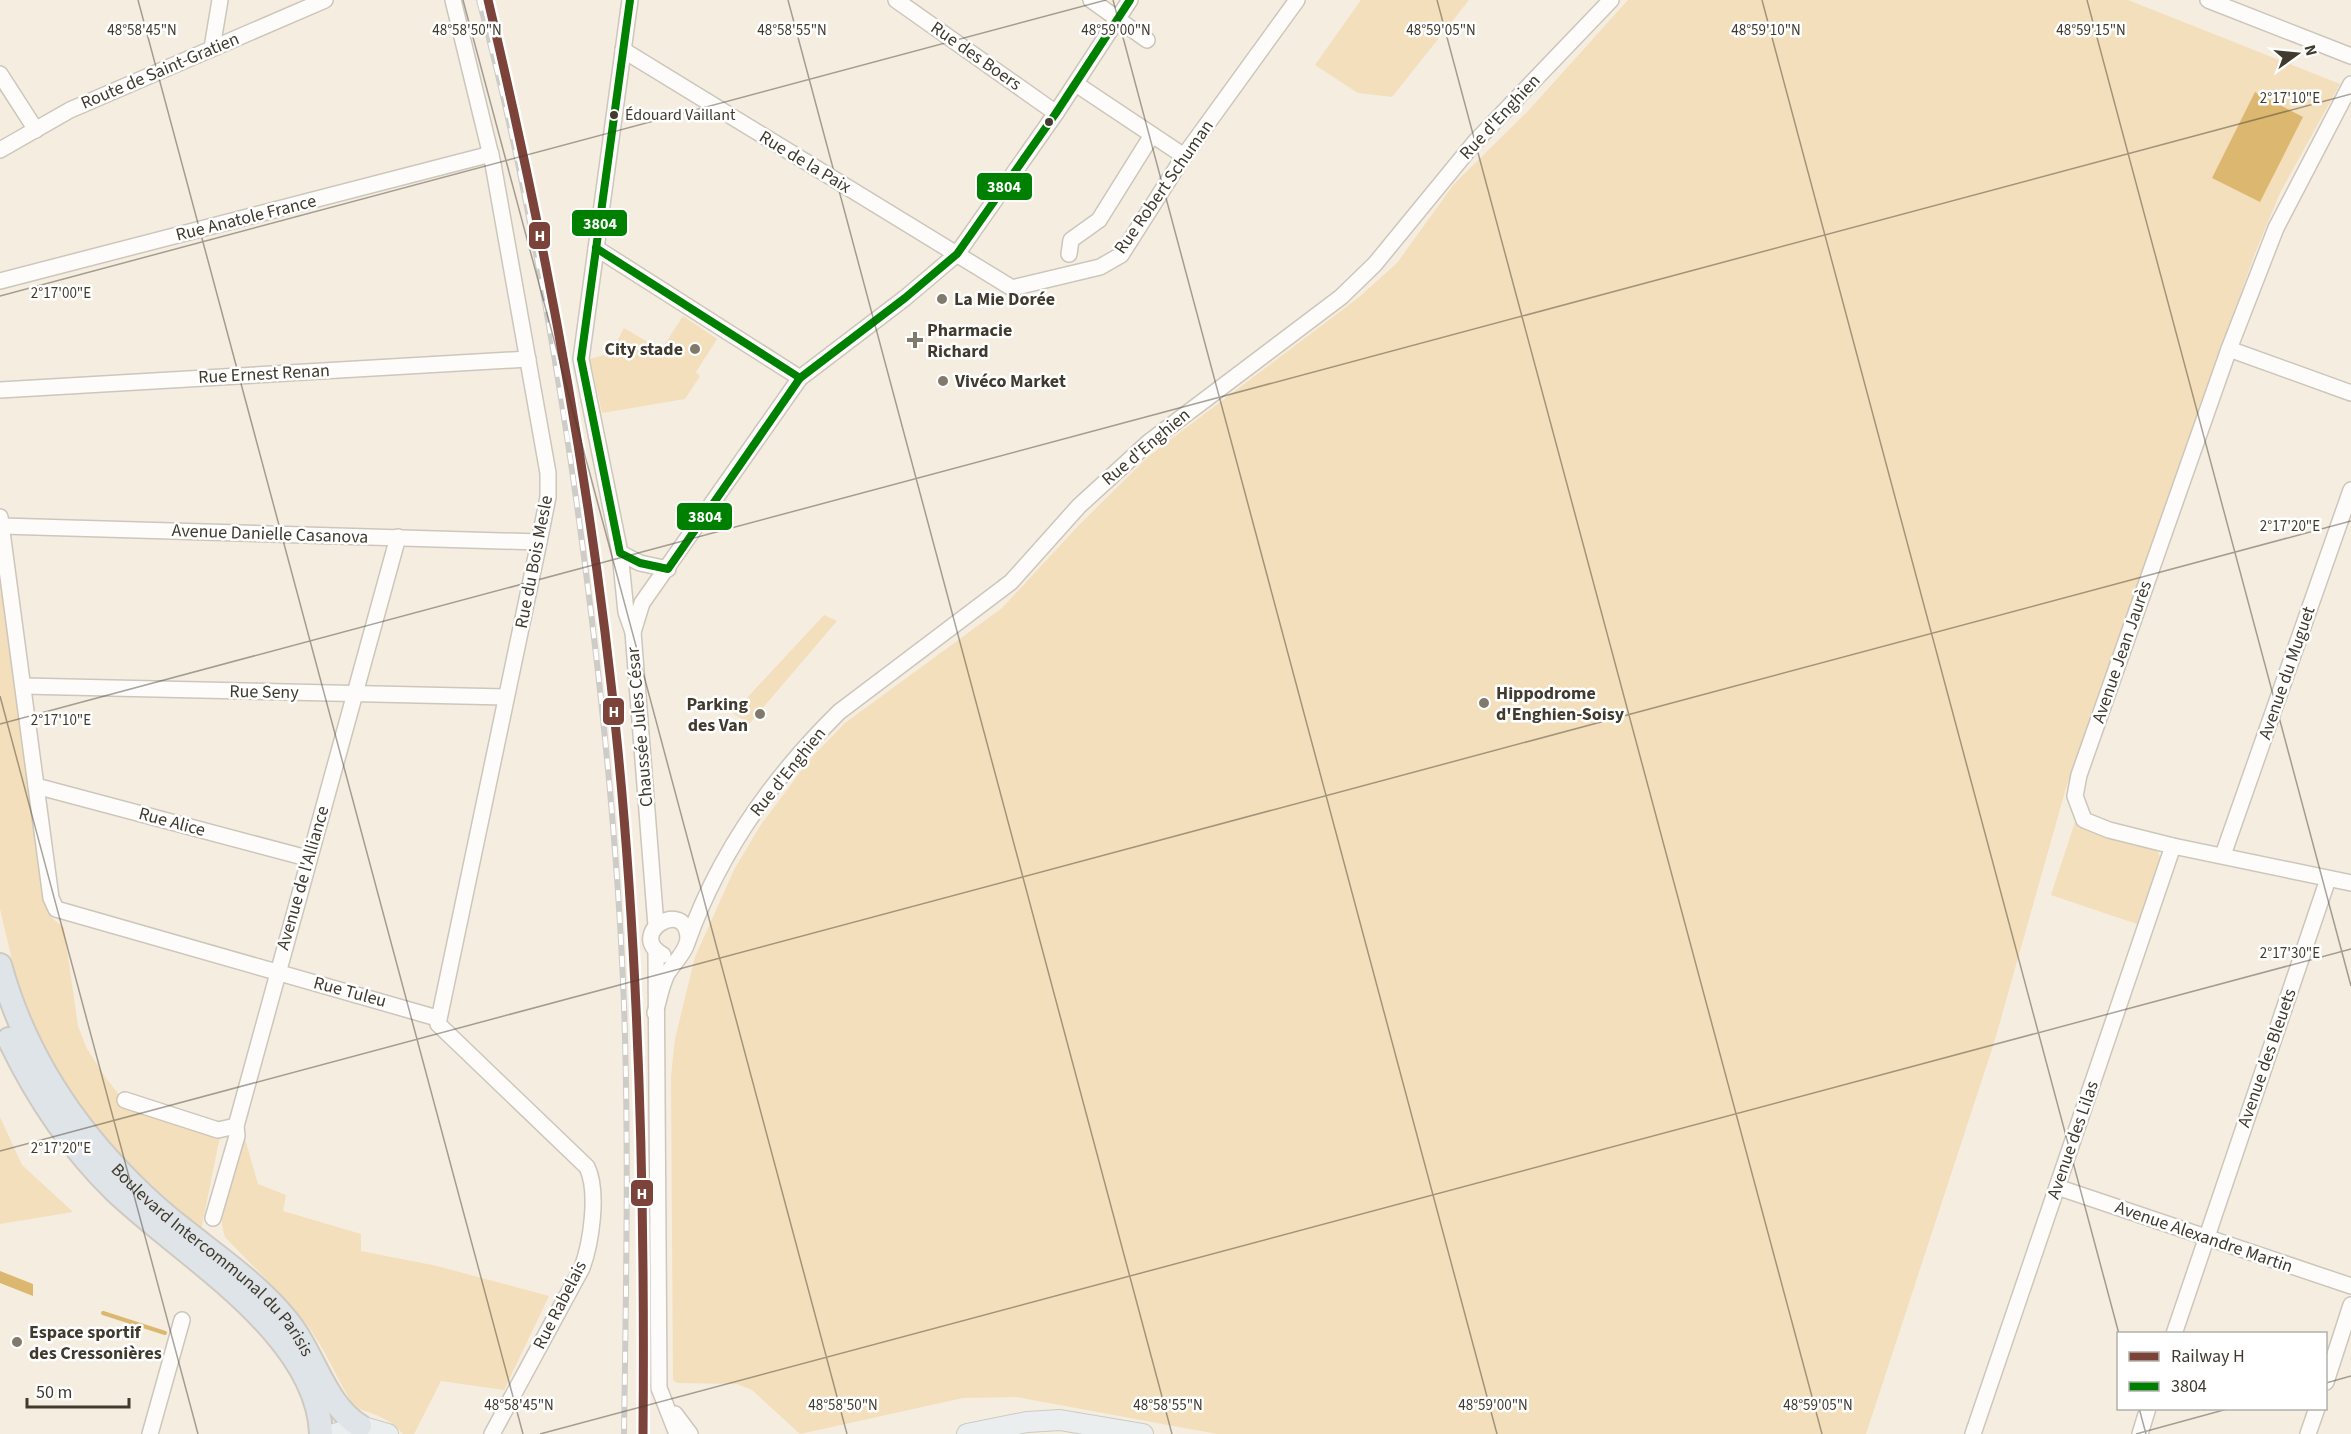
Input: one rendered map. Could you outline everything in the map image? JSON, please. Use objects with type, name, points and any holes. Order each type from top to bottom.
[{"type":"highway","name":"Boulevard Intercommunal du Parisis","points":[[0,965],[15,1010],[36,1059],[79,1126],[130,1183],[234,1269],[280,1312],[311,1354],[339,1410],[360,1426]]},
{"type":"highway","name":"Boulevard Intercommunal du Parisis","points":[[0,1015],[37,1093],[75,1148],[116,1192],[232,1289],[285,1344],[312,1394],[319,1412],[321,1434]]},
{"type":"main road","points":[[967,1434],[1035,1428],[1060,1420],[1143,1434]]},
{"type":"main road","points":[[334,1434],[360,1426],[388,1434]]},
{"type":"street","points":[[212,48],[220,0]]},
{"type":"street","name":"Route de Saint-Gratien","points":[[0,150],[70,110],[325,0]]},
{"type":"street","name":"Rue du Bois Mesle","points":[[437,1018],[548,497],[548,473],[491,154],[453,0]]},
{"type":"street","name":"Chaussée Jules César","points":[[630,0],[581,359],[620,553],[626,612],[633,632],[656,926]]},
{"type":"street","name":"Rue des Boers","points":[[896,0],[1056,113]]},
{"type":"street","points":[[1091,0],[1147,40]]},
{"type":"street","points":[[633,632],[642,603],[800,378],[905,298],[957,254],[1076,84],[1130,0]]},
{"type":"street","name":"Rue Robert Schuman","points":[[957,254],[1012,288],[1100,267],[1121,255],[1184,156],[1297,0]]},
{"type":"street","name":"Rue d'Enghien","points":[[684,946],[726,857],[746,823],[777,781],[817,734],[839,712],[1011,582],[1079,506],[1149,441],[1341,297],[1375,264],[1475,142],[1611,0]]},
{"type":"street","points":[[2208,0],[2351,56]]},
{"type":"street","name":"Rue de la Paix","points":[[623,50],[957,254]]},
{"type":"street","points":[[0,74],[36,130]]},
{"type":"street","points":[[1076,84],[1184,156]]},
{"type":"street","name":"Avenue Jean Jaurès","points":[[2351,84],[2276,228],[2229,349],[2079,775],[2075,796],[2084,820],[2109,830],[2173,846],[2351,883]]},
{"type":"street","points":[[1069,255],[1071,240],[1099,220],[1152,135]]},
{"type":"street","name":"Rue Anatole France","points":[[0,281],[491,154]]},
{"type":"street","points":[[596,248],[800,378]]},
{"type":"street","points":[[2229,349],[2351,393]]},
{"type":"street","name":"Rue Ernest Renan","points":[[0,390],[528,359]]},
{"type":"street","name":"Avenue du Muguet","points":[[2223,855],[2351,490]]},
{"type":"street","points":[[1,521],[36,786]]},
{"type":"street","name":"Avenue Danielle Casanova","points":[[1,521],[539,542]]},
{"type":"street","name":"Avenue de l'Alliance","points":[[213,1218],[237,1136],[236,1126],[307,858],[356,694],[398,537]]},
{"type":"street","points":[[620,553],[640,563],[668,569]]},
{"type":"street","name":"Rue Seny","points":[[23,686],[506,697]]},
{"type":"street","name":"Rue Alice","points":[[36,786],[307,858]]},
{"type":"street","name":"Rue Tuleu","points":[[36,786],[51,898],[56,909],[437,1018]]},
{"type":"street","name":"Avenue des Lilas","points":[[1974,1434],[2173,846]]},
{"type":"street","name":"Avenue des Bleuets","points":[[2175,1332],[2328,879]]},
{"type":"street","points":[[653,902],[686,930],[684,946],[666,976],[655,1013]]},
{"type":"street","points":[[676,1434],[659,1388],[656,950],[651,939],[656,926],[662,921],[676,921],[702,907]]},
{"type":"street","points":[[656,950],[670,956],[684,946]]},
{"type":"street","name":"Rue Rabelais","points":[[437,1018],[439,1027],[587,1167],[591,1184],[591,1240],[586,1257],[492,1434]]},
{"type":"street","points":[[125,1100],[218,1130],[236,1126]]},
{"type":"street","name":"Avenue Alexandre Martin","points":[[2057,1187],[2351,1286]]},
{"type":"street","points":[[2327,1376],[2351,1305]]},
{"type":"street","points":[[150,1434],[182,1320]]},
{"type":"street","points":[[659,1388],[690,1434]]},
{"type":"street","points":[[2140,1434],[2147,1410]]},
{"type":"street","points":[[2308,1434],[2316,1410]]},
{"type":"shaded area","points":[[1361,0],[1469,0],[1392,97],[1358,93],[1315,65]]},
{"type":"shaded area","name":"Hippodrome d'Enghien-Soisy","points":[[1628,0],[2128,0],[2340,84],[2280,193],[2255,253],[2066,788],[1994,1043],[1866,1434],[1217,1434],[1016,1397],[963,1398],[800,1434],[752,1390],[737,1384],[677,1383],[673,1380],[671,1077],[675,1039],[695,957],[734,870],[760,826],[810,759],[845,723],[1002,608],[1079,525],[1150,455],[1358,298],[1397,263],[1454,184],[1528,111]]},
{"type":"shaded area","points":[[2255,92],[2303,117],[2260,202],[2212,178]]},
{"type":"shaded area","points":[[683,316],[717,339],[696,372],[700,376],[685,399],[602,413],[590,359],[611,353],[624,328],[661,350]]},
{"type":"shaded area","points":[[0,562],[48,906],[52,918],[64,928],[78,1026],[86,1047],[105,1077],[128,1106],[220,1136],[201,1230],[115,1151],[75,1100],[42,1043],[16,977],[0,909]]},
{"type":"shaded area","points":[[824,615],[837,621],[749,724],[733,713]]},
{"type":"shaded area","points":[[2076,819],[2092,833],[2156,848],[2160,857],[2137,924],[2051,895]]},
{"type":"shaded area","points":[[0,1117],[22,1165],[73,1212],[0,1224]]},
{"type":"shaded area","points":[[242,1139],[245,1139],[258,1184],[286,1195],[283,1211],[361,1234],[361,1251],[437,1266],[549,1296],[504,1390],[441,1381],[414,1434],[403,1434],[387,1420],[355,1408],[304,1321],[225,1237],[222,1225],[223,1201]]},
{"type":"shaded area","points":[[0,1271],[33,1284],[33,1296],[0,1283]]},
{"type":"waterway","points":[[103,1313],[165,1333]]},
{"type":"railway","points":[[479,0],[520,172],[553,347],[571,463],[605,734],[621,937],[626,1059],[627,1220],[624,1434]]},
{"type":"rail line","name":"H","points":[[488,0],[549,280],[582,468],[608,656],[625,836],[640,1092],[643,1434]]},
{"type":"transit line","name":"3804","points":[[630,0],[581,359],[620,553],[640,563],[668,569],[800,378],[905,298],[957,254],[1056,113],[1130,0]]},
{"type":"transit line","name":"3804","points":[[596,248],[800,378]]},
{"type":"place","name":"Édouard Vaillant","points":[[614,115]]},
{"type":"place","name":"La Mie Dorée","points":[[942,299]]},
{"type":"place","name":"Pharmacie Richard","points":[[915,340]]},
{"type":"place","name":"City stade","points":[[695,349]]},
{"type":"place","name":"Vivéco Market","points":[[943,381]]},
{"type":"place","name":"Hippodrome d'Enghien-Soisy","points":[[1484,703]]},
{"type":"place","name":"Parking des Van","points":[[760,714]]},
{"type":"place","name":"Espace sportif des Cressonières","points":[[17,1342]]}]
